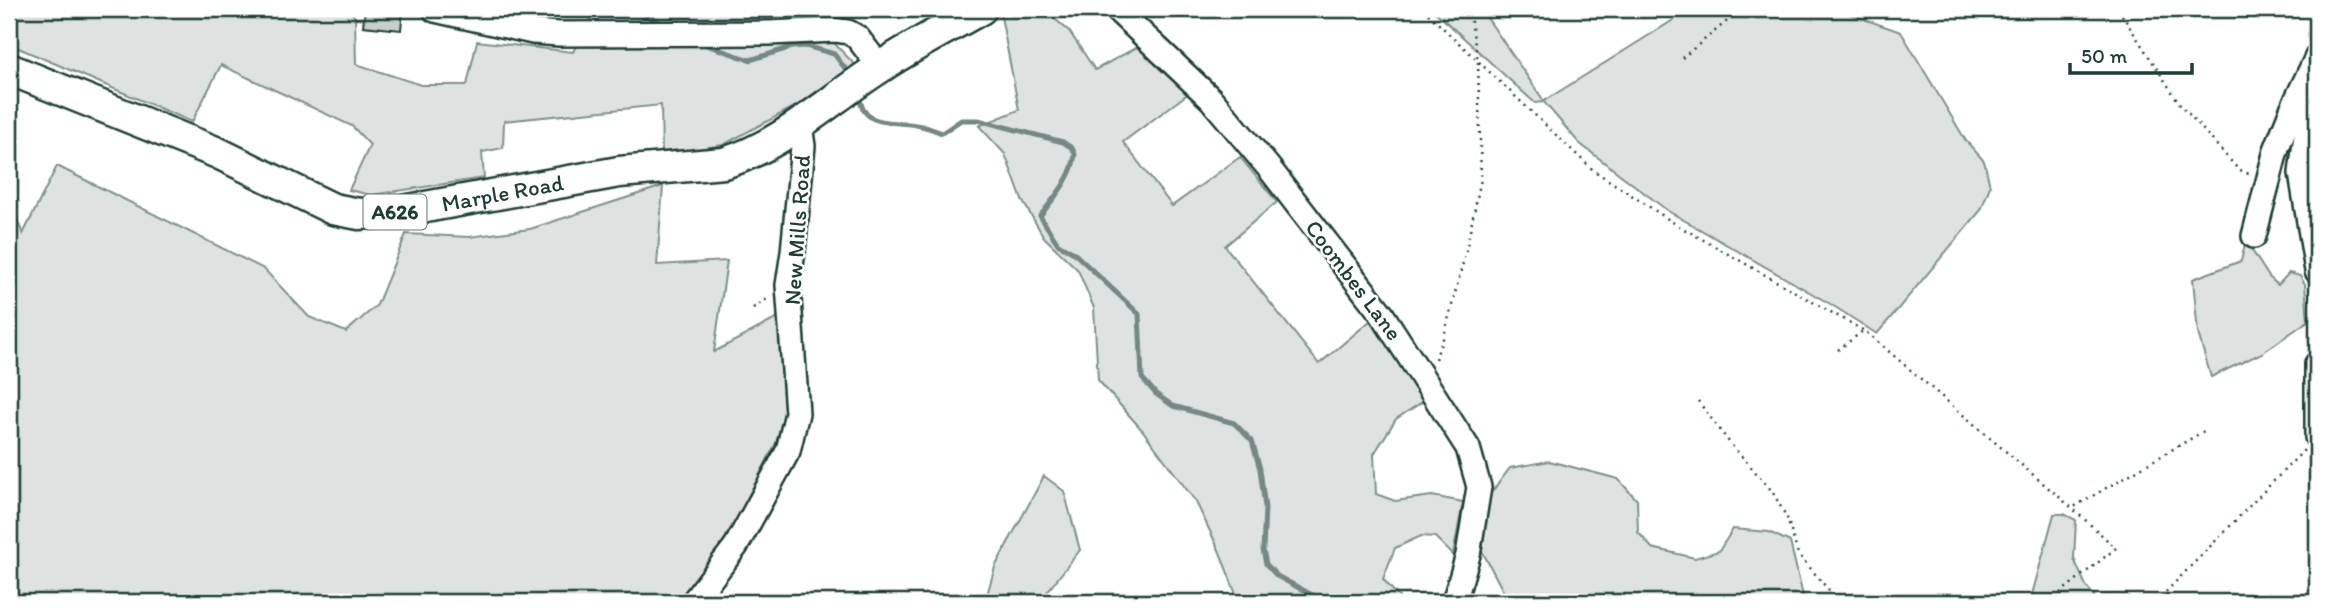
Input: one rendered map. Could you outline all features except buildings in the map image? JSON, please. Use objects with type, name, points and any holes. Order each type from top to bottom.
[{"type":"main road","name":"Marple Road","points":[[9,69],[218,153],[333,209],[359,214],[403,211],[619,172],[724,163],[738,159],[768,144],[872,73],[981,9]]},
{"type":"street","name":"Coombes Lane","points":[[1116,9],[1211,99],[1269,168],[1381,313],[1468,448],[1479,486],[1468,555],[1454,602]]},
{"type":"street","points":[[435,10],[525,30],[558,34],[835,30],[858,37],[872,73]]},
{"type":"street","points":[[2254,236],[2276,150],[2317,57]]},
{"type":"street","points":[[2317,82],[2311,97],[2301,173],[2317,271]]},
{"type":"street","name":"New Mills Road","points":[[693,602],[736,546],[788,451],[797,414],[788,285],[803,146],[802,132],[797,124]]},
{"type":"street","points":[[2317,364],[2317,436]]},
{"type":"path","points":[[1423,9],[1593,170],[1677,225],[1863,331],[2116,548],[2049,602]]},
{"type":"path","points":[[1427,382],[1451,309],[1481,179],[1478,61],[1467,9]]},
{"type":"path","points":[[1682,58],[1742,9]]},
{"type":"path","points":[[2118,9],[2180,104],[2238,169],[2267,185]]},
{"type":"path","points":[[1838,350],[1863,331]]},
{"type":"path","points":[[1698,401],[1772,491],[1787,518],[1798,554],[1839,602]]},
{"type":"path","points":[[2072,508],[2204,431]]},
{"type":"path","points":[[2156,602],[2317,436]]},
{"type":"shaded area","points":[[9,9],[349,9],[355,17],[356,64],[421,85],[467,85],[477,41],[573,52],[596,9],[753,9],[767,32],[833,42],[861,71],[723,145],[662,155],[661,105],[504,121],[503,148],[482,152],[484,178],[371,195],[349,190],[370,145],[352,126],[221,65],[192,122],[9,44]]},
{"type":"shaded area","points":[[1043,9],[1069,31],[1095,70],[1139,46],[1189,93],[1123,142],[1172,206],[1240,157],[1277,202],[1225,246],[1319,364],[1370,321],[1402,360],[1425,400],[1396,419],[1374,454],[1376,494],[1395,501],[1432,496],[1463,502],[1453,555],[1435,537],[1421,536],[1395,548],[1383,579],[1403,602],[1239,602],[1219,550],[1196,502],[1143,431],[1098,380],[1094,308],[1078,270],[1044,237],[1022,200],[1005,154],[979,126],[1019,110],[1000,11]]},
{"type":"shaded area","points":[[1432,9],[1481,9],[1544,101],[1691,9],[1835,9],[1901,32],[1966,141],[1984,161],[1990,186],[1981,210],[1877,334],[1832,305],[1668,211],[1579,143],[1544,102],[1535,103]]},
{"type":"shaded area","points":[[57,166],[264,269],[309,317],[346,332],[377,305],[406,234],[469,237],[530,229],[663,186],[657,265],[727,261],[714,352],[783,315],[784,414],[776,443],[729,534],[679,602],[9,602],[9,201],[23,234]]},
{"type":"shaded area","points":[[2246,241],[2269,277],[2278,285],[2289,273],[2300,276],[2305,284],[2308,321],[2262,353],[2211,377],[2198,333],[2193,279],[2241,261]]},
{"type":"shaded area","points":[[1549,461],[1618,479],[1637,500],[1638,532],[1652,548],[1695,558],[1719,551],[1733,529],[1769,532],[1790,542],[1804,600],[1509,602],[1482,551],[1488,497],[1510,468]]},
{"type":"shaded area","points":[[1044,476],[1064,491],[1080,550],[1039,602],[985,602],[995,567]]},
{"type":"shaded area","points":[[2054,514],[2064,514],[2076,520],[2074,559],[2086,586],[2099,602],[2030,602]]},
{"type":"waterway","points":[[637,10],[660,22]]},
{"type":"waterway","points":[[703,44],[750,60],[792,47],[806,46],[834,54],[851,76]]},
{"type":"waterway","points":[[859,95],[866,113],[880,121],[919,126],[942,133],[961,120],[978,120],[1063,142],[1072,148],[1075,154],[1071,171],[1040,216],[1058,244],[1074,253],[1139,314],[1142,378],[1156,394],[1173,406],[1234,423],[1252,441],[1260,469],[1265,508],[1263,550],[1266,564],[1277,576],[1325,602]]}]
